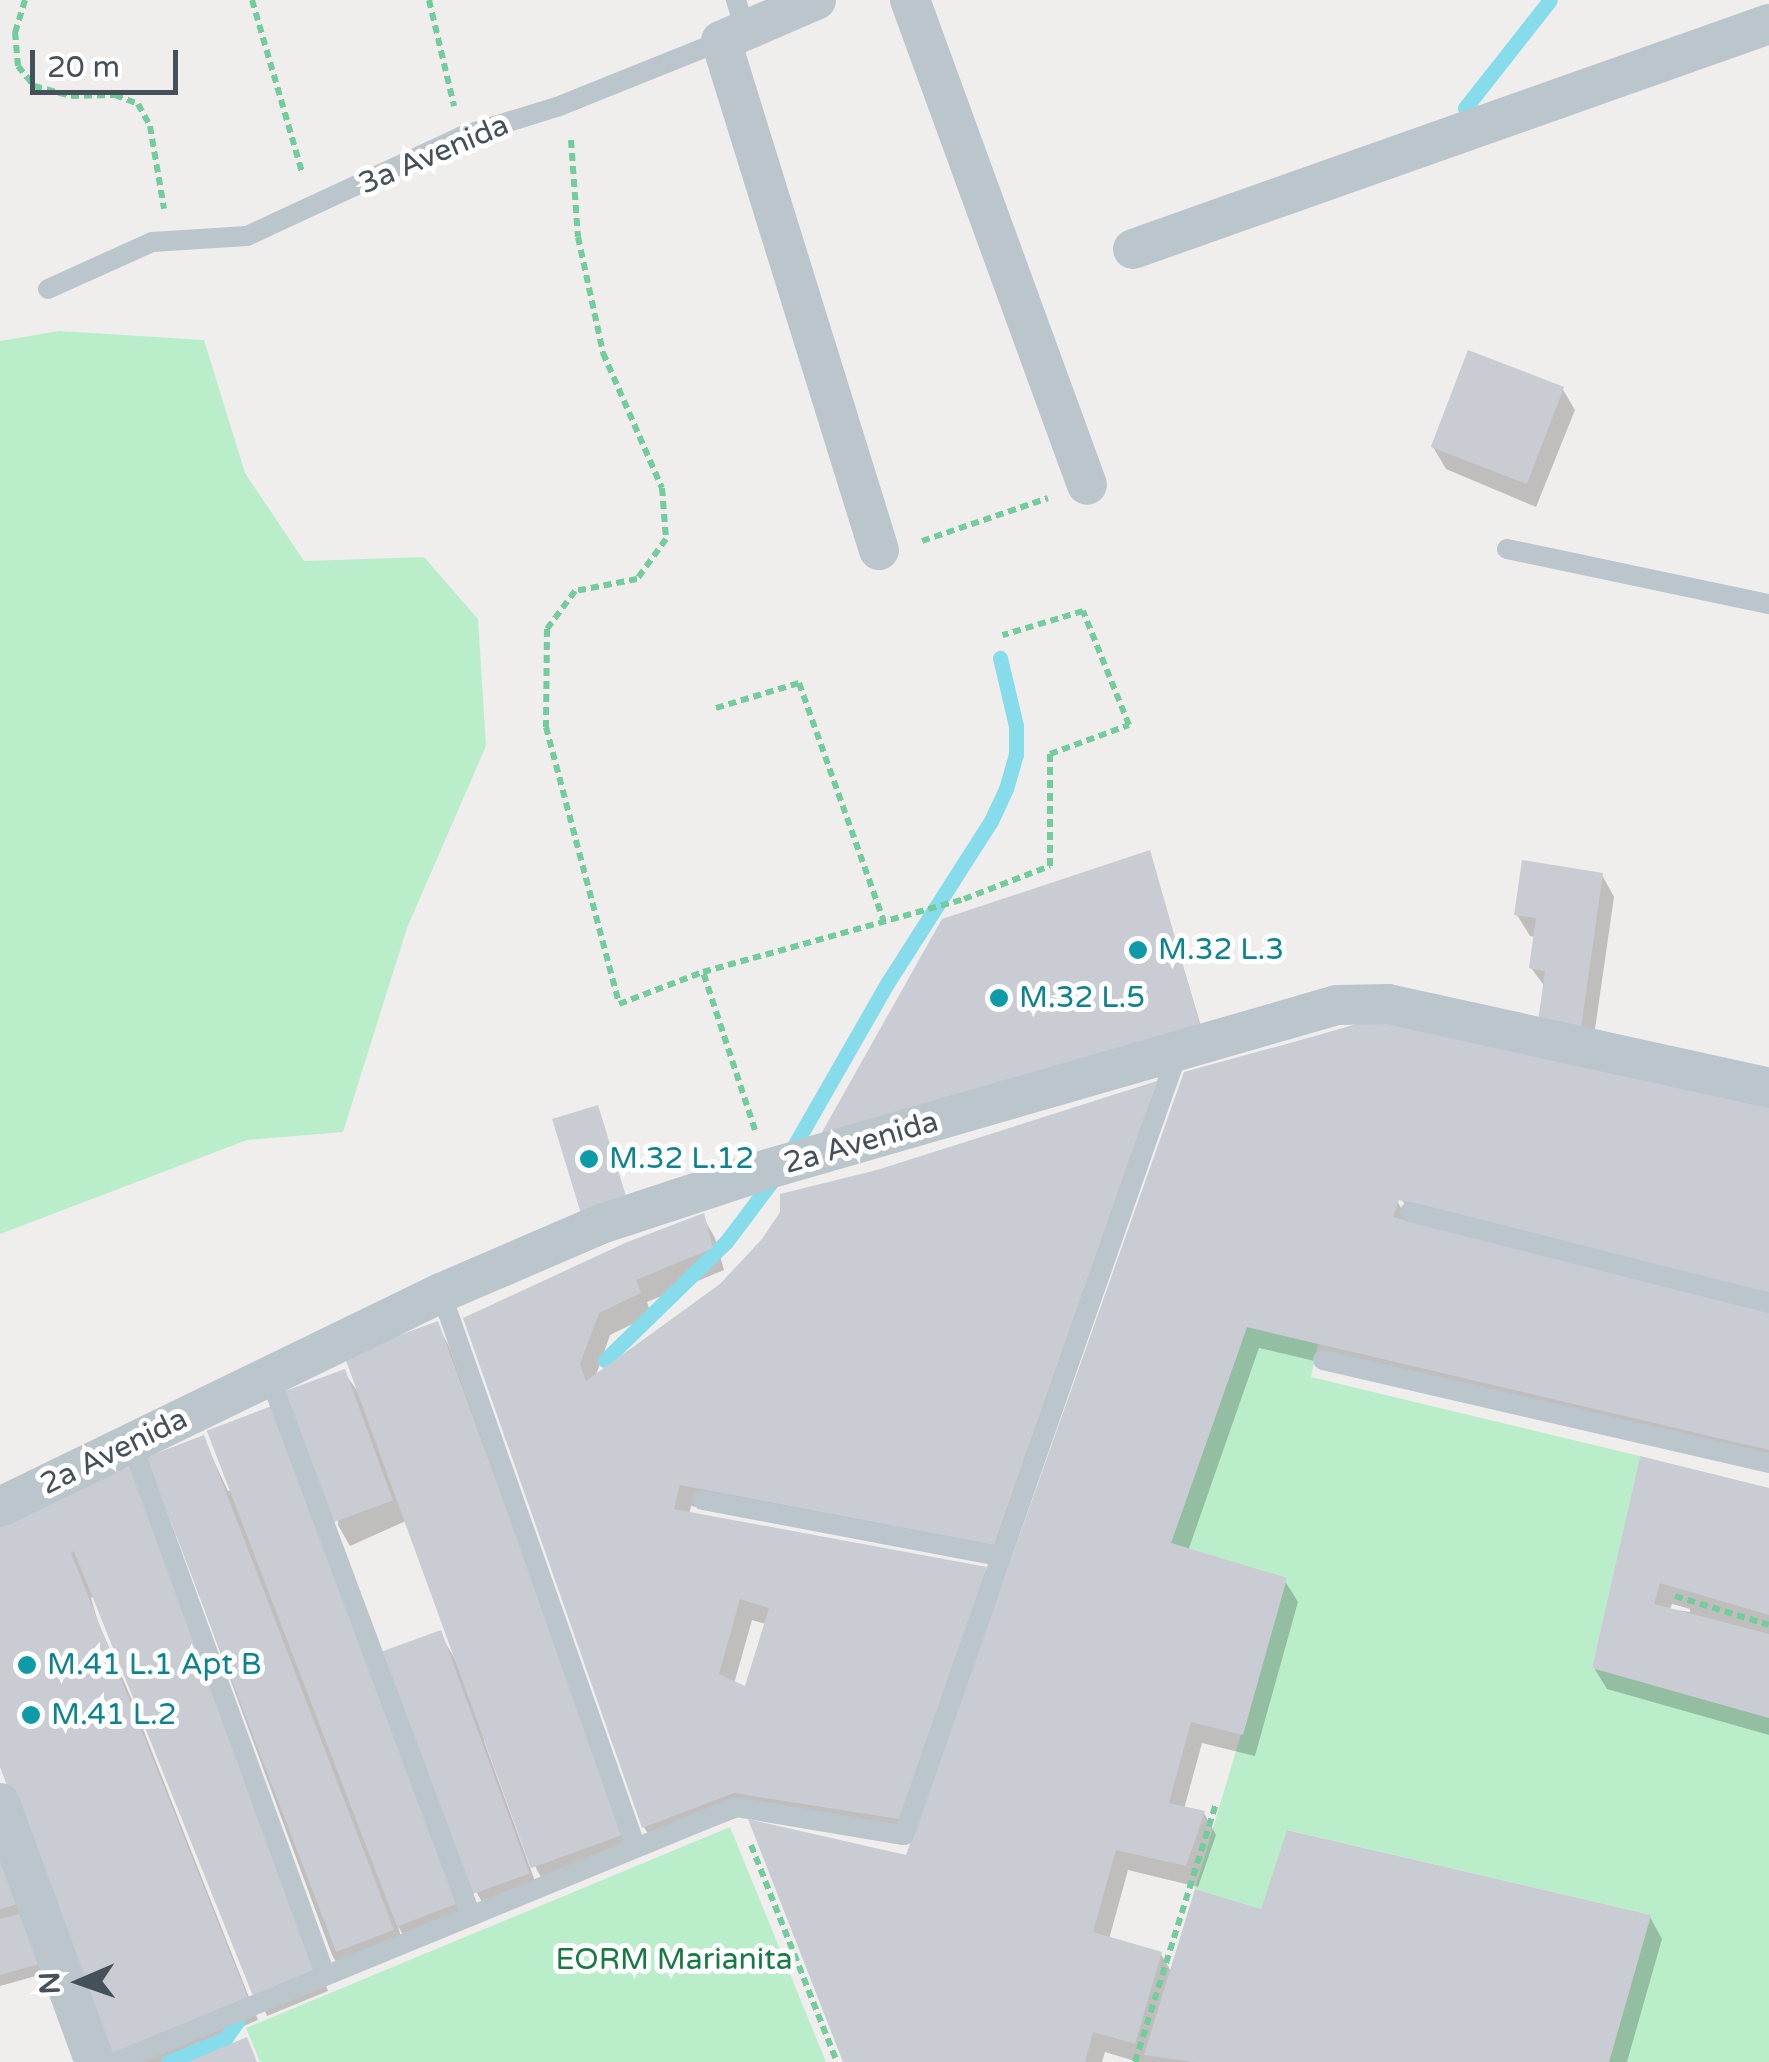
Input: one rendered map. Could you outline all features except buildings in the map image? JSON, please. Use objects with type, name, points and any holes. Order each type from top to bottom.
[{"type":"street","name":"3a Avenida","points":[[734,23],[816,0]]},
{"type":"street","points":[[910,0],[1087,484]]},
{"type":"street","points":[[734,23],[879,550]]},
{"type":"street","points":[[1133,249],[1769,24]]},
{"type":"street","name":"2a Avenida","points":[[0,1507],[441,1293],[601,1224],[770,1168],[1177,1054],[1306,1013],[1372,1001],[1769,1088]]},
{"type":"street","points":[[0,1803],[95,2062]]},
{"type":"lane","name":"3a Avenida","points":[[48,289],[136,248],[168,240],[247,236],[462,136],[557,107],[734,23]]},
{"type":"lane","points":[[1506,549],[1769,604]]},
{"type":"lane","points":[[116,2062],[736,1807],[904,1836],[1177,1054]]},
{"type":"lane","points":[[1410,1212],[1769,1304]]},
{"type":"lane","points":[[441,1293],[636,1848]]},
{"type":"lane","points":[[1323,1360],[1769,1463]]},
{"type":"lane","points":[[270,1378],[471,1916]]},
{"type":"lane","points":[[131,1442],[325,1974]]},
{"type":"lane","points":[[703,1500],[1000,1556]]},
{"type":"path","points":[[25,0],[16,32],[18,66],[34,86],[71,96],[115,95],[138,104],[150,126],[168,240]]},
{"type":"path","points":[[252,0],[312,207]]},
{"type":"path","points":[[430,0],[462,136]]},
{"type":"path","points":[[557,107],[571,140],[578,237],[603,353],[662,488],[666,539],[636,579],[575,590],[547,629],[546,727],[619,1004],[703,972],[964,899],[1050,866],[1050,754],[1128,725],[1084,610],[1003,635]]},
{"type":"path","points":[[879,550],[888,553],[1087,484]]},
{"type":"path","points":[[716,708],[799,683],[883,919]]},
{"type":"path","points":[[703,972],[770,1168]]},
{"type":"path","points":[[1675,1596],[1769,1625]]},
{"type":"path","points":[[1135,2062],[1216,1803]]},
{"type":"path","points":[[736,1807],[837,2062]]},
{"type":"green space","points":[[59,331],[204,340],[245,473],[304,561],[424,557],[478,619],[486,746],[407,928],[343,1132],[247,1140],[0,1234],[0,341]]},
{"type":"green space","points":[[1247,1327],[1318,1344],[1311,1377],[1640,1456],[1592,1668],[1769,1718],[1769,2062],[1609,2062],[1651,1915],[1288,1830],[1261,1909],[1195,1889],[1287,1579],[1171,1543]]},
{"type":"green space","name":"EORM Marianita","points":[[730,1827],[826,2062],[260,2062],[246,2028]]},
{"type":"waterway","points":[[1465,108],[1550,0]]},
{"type":"waterway","points":[[790,1153],[888,982],[991,821],[1006,789],[1016,755],[1016,726],[1000,658]]},
{"type":"waterway","points":[[605,1360],[726,1242],[775,1177]]},
{"type":"waterway","points":[[168,2062],[225,2039],[237,2022]]},
{"type":"place","name":"M.32 L.3","points":[[1138,950]]},
{"type":"place","name":"M.32 L.5","points":[[999,998]]},
{"type":"place","name":"M.32 L.12","points":[[589,1159]]},
{"type":"place","name":"M.41 L.1 Apt B","points":[[27,1665]]},
{"type":"place","name":"M.41 L.2","points":[[31,1715]]}]
